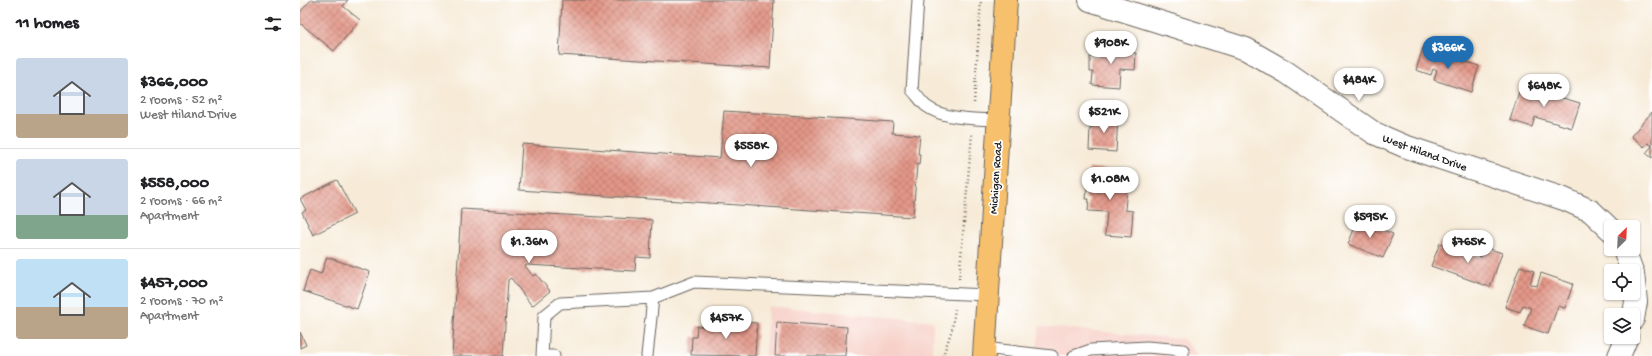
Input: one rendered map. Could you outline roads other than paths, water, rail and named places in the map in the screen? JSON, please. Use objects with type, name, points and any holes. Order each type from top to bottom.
[{"type":"main road","name":"Michigan Road","points":[[984,352],[1006,0]]},
{"type":"street","name":"West Hiland Drive","points":[[1090,0],[1246,49],[1286,72],[1374,133],[1404,146],[1564,199],[1591,211],[1604,223]]},
{"type":"street","points":[[1619,356],[1624,344]]},
{"type":"lane","points":[[918,0],[912,90],[927,106],[945,115],[973,119],[999,120]]},
{"type":"lane","points":[[554,356],[542,356],[544,316],[560,303],[653,298],[694,282],[987,295]]},
{"type":"lane","points":[[647,356],[653,298]]},
{"type":"lane","points":[[1074,356],[1090,350],[1147,347],[1183,350],[1183,356]]},
{"type":"lane","points":[[984,352],[1052,356]]}]
